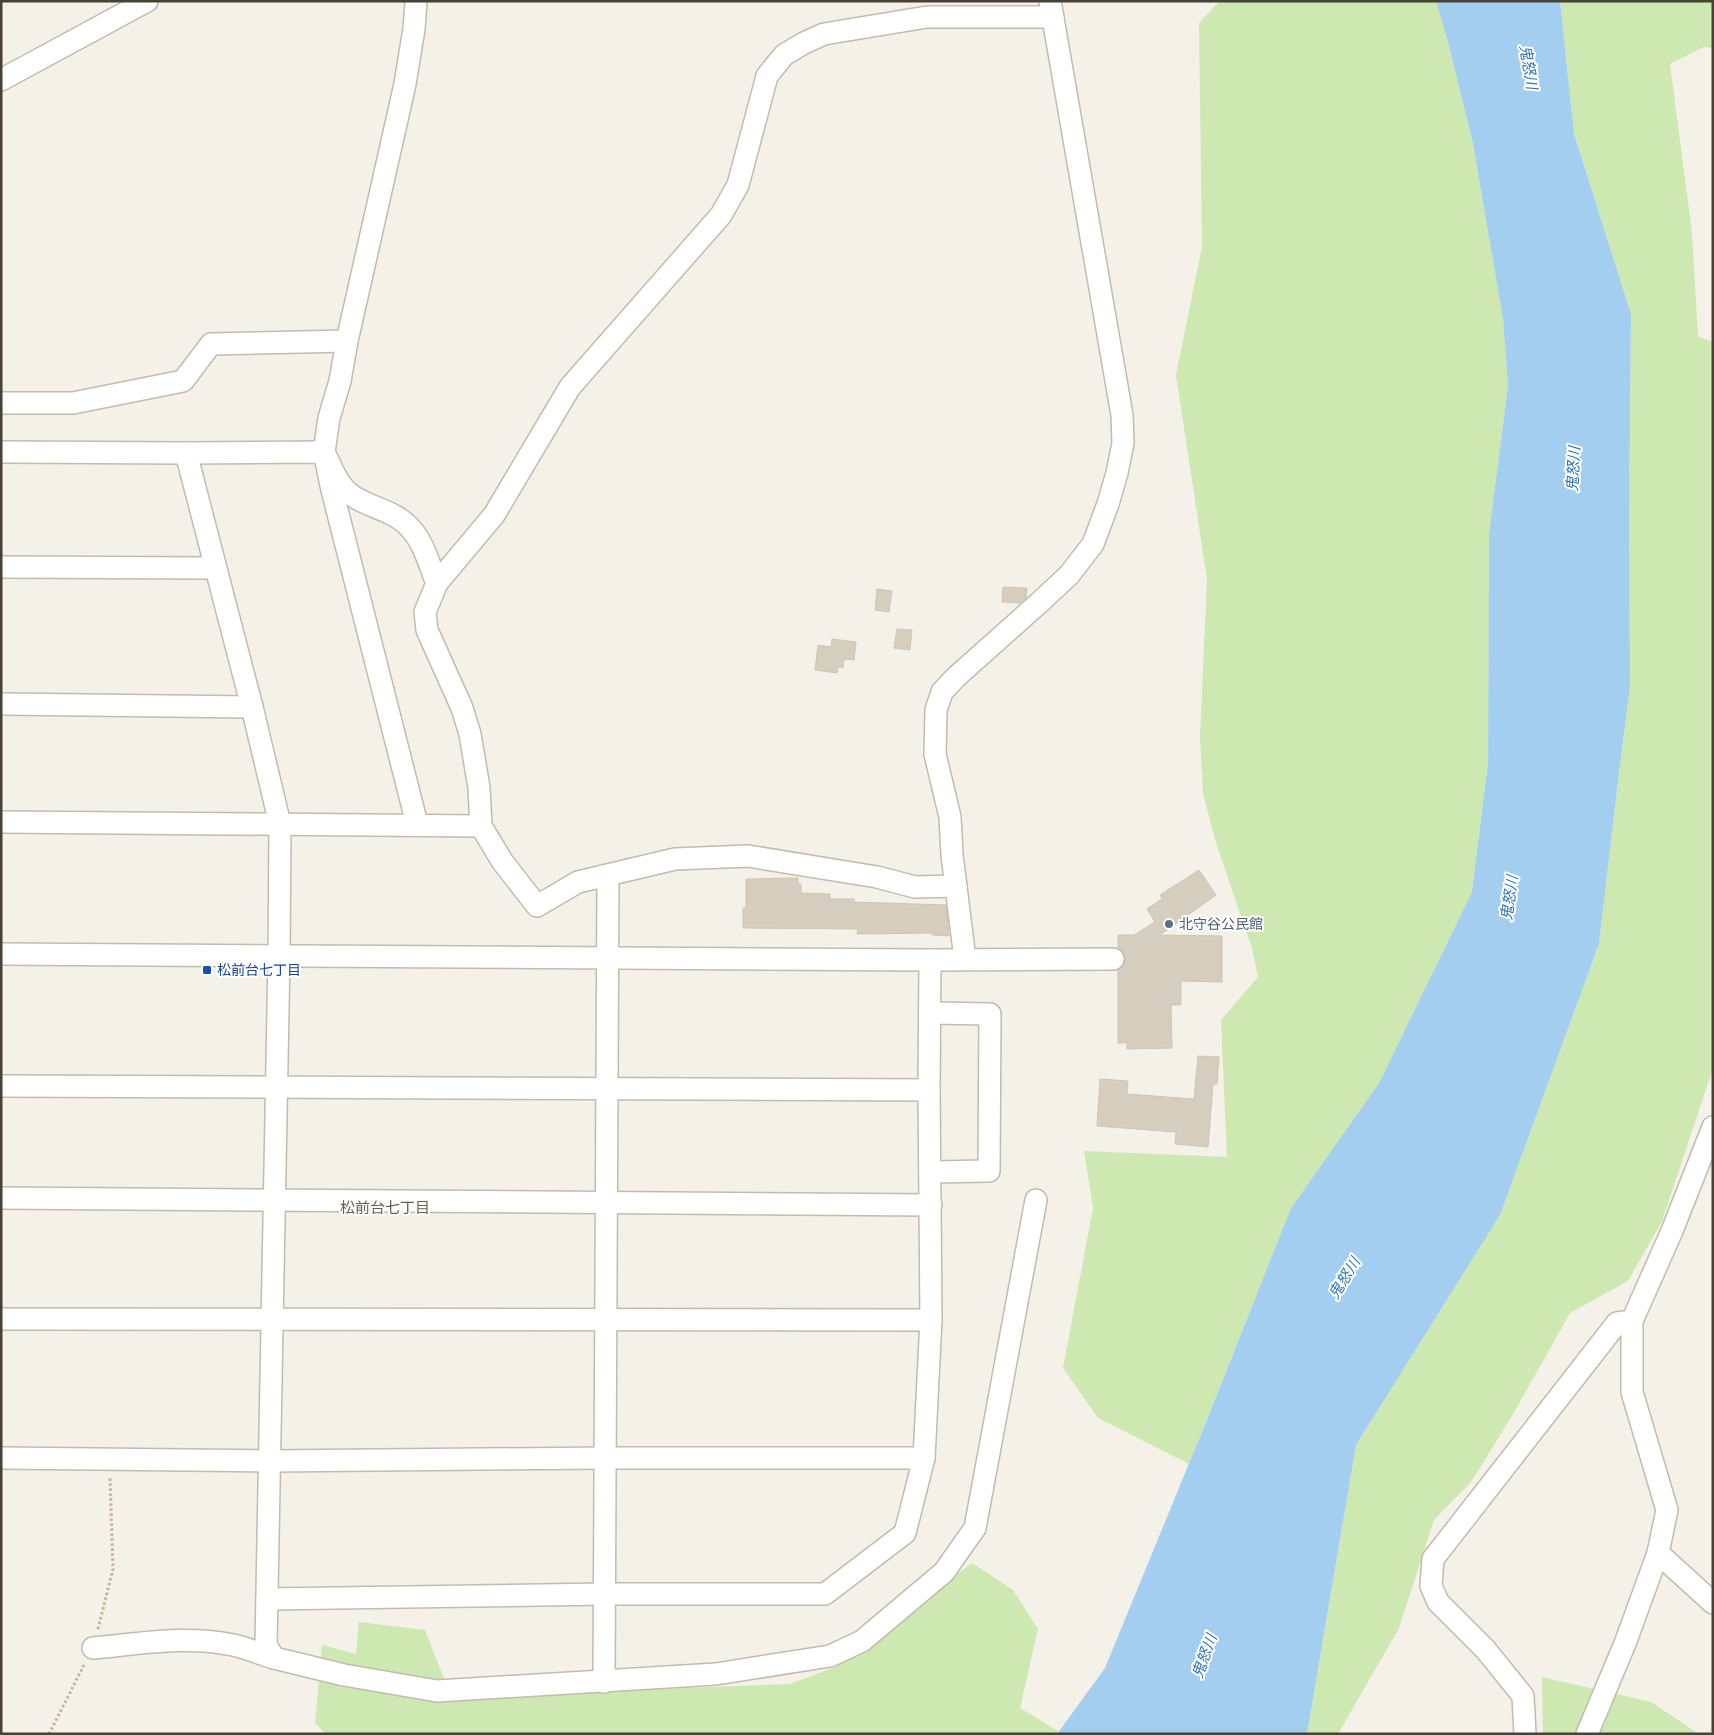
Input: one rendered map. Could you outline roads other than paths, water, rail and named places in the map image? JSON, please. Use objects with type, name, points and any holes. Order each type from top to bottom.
[{"type":"street","points":[[1,80],[147,1]]},
{"type":"street","points":[[416,1],[414,29],[405,84],[340,381],[329,418],[324,452],[417,824]]},
{"type":"street","points":[[956,886],[915,887],[878,877],[748,856],[675,859],[578,882],[537,906],[502,861],[481,826],[479,788],[470,734],[462,708],[427,630],[426,612],[437,583],[494,514],[570,387],[722,215],[738,185],[767,76],[784,55],[824,34],[927,17],[1051,9],[1122,415],[1123,443],[1108,504],[1093,544],[1069,575],[956,677],[942,692],[936,710],[935,754],[950,817],[952,855],[956,886],[965,959]]},
{"type":"street","points":[[1,403],[73,403],[183,380],[211,344],[347,342]]},
{"type":"street","points":[[1,452],[324,452]]},
{"type":"street","points":[[324,452],[341,485],[350,494],[392,515],[409,526],[419,539],[437,583]]},
{"type":"street","points":[[186,453],[280,824],[266,1645],[274,1658]]},
{"type":"street","points":[[1,567],[215,568]]},
{"type":"street","points":[[1,704],[252,708]]},
{"type":"street","points":[[1,822],[481,826]]},
{"type":"street","points":[[604,1682],[608,875]]},
{"type":"street","points":[[1,954],[930,960],[1113,959]]},
{"type":"street","points":[[267,1599],[605,1594],[825,1594],[905,1533],[924,1458],[931,1320],[930,960]]},
{"type":"street","points":[[930,1013],[990,1014],[989,1171],[930,1172]]},
{"type":"street","points":[[1,1086],[929,1090]]},
{"type":"street","points":[[1587,1734],[1626,1641],[1658,1553],[1667,1510],[1632,1392],[1632,1321],[1672,1231],[1713,1127]]},
{"type":"street","points":[[1,1198],[931,1205]]},
{"type":"street","points":[[93,1648],[159,1642],[200,1641],[232,1645],[274,1658],[344,1675],[437,1691],[716,1674],[830,1656],[862,1641],[944,1572],[974,1528],[1036,1200]]},
{"type":"street","points":[[1,1319],[931,1320]]},
{"type":"street","points":[[1525,1734],[1523,1696],[1485,1649],[1438,1602],[1431,1586],[1433,1559],[1617,1323],[1632,1321]]},
{"type":"street","points":[[1,1458],[270,1461],[924,1458]]},
{"type":"street","points":[[1658,1553],[1713,1603]]},
{"type":"water","name":"鬼怒川","points":[[1436,1],[1560,1],[1574,134],[1631,314],[1630,687],[1599,944],[1500,1215],[1356,1445],[1307,1734],[1057,1734],[1105,1668],[1291,1208],[1379,1083],[1472,892],[1488,763],[1489,533],[1508,386],[1503,319],[1473,144]]},
{"type":"place","name":"北守谷公民館","points":[[1169,924]]},
{"type":"place","name":"松前台七丁目","points":[[207,970]]},
{"type":"district","name":"松前台七丁目","points":[[385,1207]]}]
